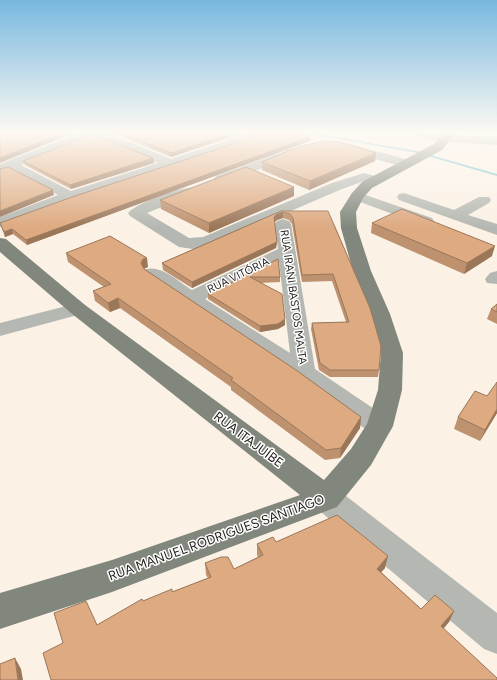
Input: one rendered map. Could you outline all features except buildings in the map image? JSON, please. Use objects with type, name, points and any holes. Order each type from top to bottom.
[{"type":"main road","points":[[366,187],[406,165]]},
{"type":"main road","name":"RUA MANUEL RODRIGUES SANTIAGO","points":[[0,611],[112,576],[326,498],[361,457],[380,426],[390,390],[392,353],[380,314],[362,271],[349,228],[348,212],[366,187]]},
{"type":"main road","name":"RUA ITAJUÍBE","points":[[0,243],[78,309],[326,498]]},
{"type":"street","points":[[0,222],[70,196],[165,165]]},
{"type":"street","points":[[257,165],[140,210],[136,213],[185,243],[199,244],[207,242],[311,197],[364,177],[366,187]]},
{"type":"street","points":[[5,167],[70,196]]},
{"type":"street","points":[[245,169],[267,178]]},
{"type":"street","points":[[366,187],[495,227]]},
{"type":"street","points":[[366,187],[438,225]]},
{"type":"street","points":[[296,191],[311,197]]},
{"type":"street","points":[[456,215],[484,200]]},
{"type":"street","name":"RUA IRANI BASTOS MALTA","points":[[283,224],[304,373],[380,426]]},
{"type":"street","name":"RUA VITÓRIA","points":[[191,298],[286,252]]},
{"type":"street","points":[[153,273],[304,373]]},
{"type":"street","points":[[0,330],[78,309]]},
{"type":"street","name":"RUA ITAJUÍBE","points":[[326,498],[497,636]]},
{"type":"waterway","points":[[461,165],[497,175]]}]
